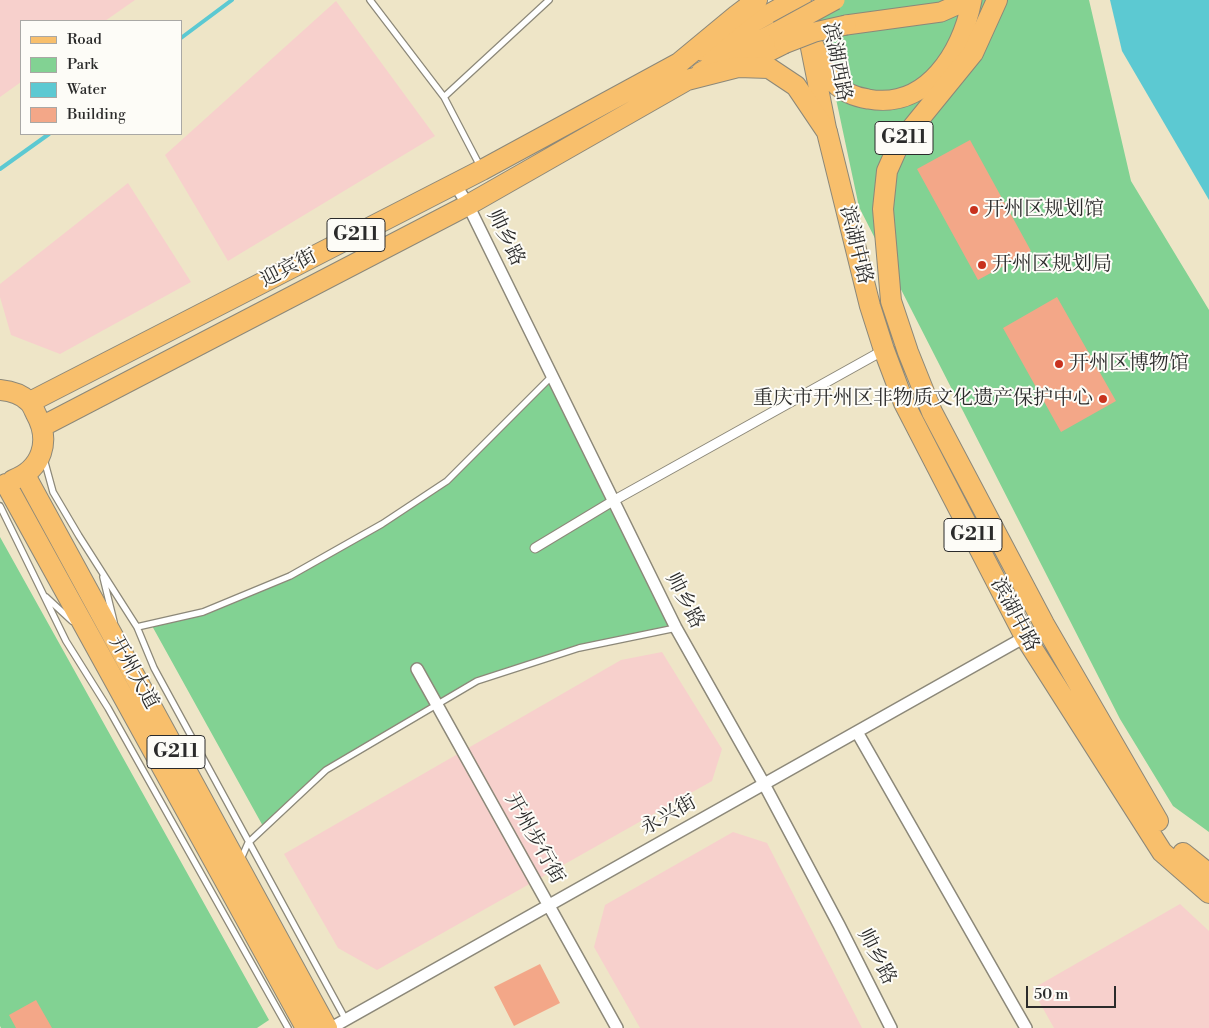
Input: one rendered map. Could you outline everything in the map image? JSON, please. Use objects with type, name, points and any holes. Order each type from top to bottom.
[{"type":"highway","name":"滨湖中路","points":[[997,0],[973,53],[899,144],[887,171],[883,209],[891,301],[908,352],[932,412],[1044,624],[1171,844],[1209,874]]},
{"type":"highway","name":"G211","points":[[683,72],[743,7],[764,6]]},
{"type":"highway","name":"G211","points":[[683,72],[738,67],[770,68],[796,86],[827,132]]},
{"type":"highway","name":"迎宾街","points":[[30,402],[454,184],[683,72]]},
{"type":"highway","name":"迎宾街","points":[[43,426],[468,205],[683,72]]},
{"type":"highway","name":"滨湖中路","points":[[827,132],[870,306],[904,403],[1025,637],[1162,852],[1209,892]]},
{"type":"highway","points":[[0,390],[11,391],[30,402],[43,426],[42,451],[33,468],[26,475]]},
{"type":"highway","name":"G211","points":[[3,484],[26,475]]},
{"type":"highway","name":"开州大道","points":[[26,475],[327,1028]]},
{"type":"highway","name":"开州大道","points":[[3,484],[91,637],[306,1028]]},
{"type":"main road","points":[[683,72],[764,6],[794,0]]},
{"type":"main road","name":"滨湖西路","points":[[801,0],[827,132]]},
{"type":"main road","points":[[738,67],[835,0]]},
{"type":"main road","points":[[683,72],[781,37],[815,32],[846,25],[941,12],[970,5],[963,34],[952,54],[939,72],[922,89],[904,99],[879,101],[858,98],[845,91],[832,80],[806,28]]},
{"type":"street","name":"帅乡路","points":[[454,184],[468,205],[676,628],[764,784],[891,1028]]},
{"type":"street","points":[[535,548],[613,501],[884,350]]},
{"type":"street","name":"永兴街","points":[[330,1028],[1025,637]]},
{"type":"street","name":"开州步行街","points":[[417,669],[550,905],[614,1027]]},
{"type":"street","points":[[856,732],[1026,1028]]},
{"type":"lane","points":[[370,0],[444,97],[482,170]]},
{"type":"lane","points":[[444,97],[549,0]]},
{"type":"lane","points":[[137,628],[202,612],[290,576],[382,524],[447,481],[552,376]]},
{"type":"lane","points":[[42,451],[53,492],[137,628],[154,668],[346,1020]]},
{"type":"lane","points":[[0,506],[66,640],[108,708],[288,1028]]},
{"type":"lane","points":[[102,573],[122,653]]},
{"type":"lane","points":[[43,594],[91,637]]},
{"type":"lane","points":[[238,865],[248,843],[326,770],[477,681],[579,648],[676,628]]},
{"type":"shaded area","points":[[0,0],[135,0],[106,20],[20,20],[20,83],[0,97]]},
{"type":"shaded area","points":[[336,1],[435,136],[228,261],[165,155]]},
{"type":"shaded area","points":[[128,183],[191,282],[60,354],[11,335],[0,297],[0,284]]},
{"type":"shaded area","points":[[662,652],[722,749],[712,781],[377,970],[338,948],[284,854],[621,660]]},
{"type":"shaded area","points":[[733,832],[767,843],[862,1028],[640,1028],[594,947],[605,905]]},
{"type":"shaded area","points":[[1180,904],[1209,931],[1209,1028],[1054,1028],[1032,989]]},
{"type":"green space","points":[[815,0],[1089,0],[1131,181],[1209,310],[1209,832],[1173,806],[1120,719],[859,207]]},
{"type":"green space","points":[[552,376],[676,628],[579,648],[477,681],[326,770],[264,828],[151,624],[203,612],[290,576],[382,524],[447,481]]},
{"type":"green space","points":[[0,537],[269,1020],[257,1028],[1,1028]]},
{"type":"water","points":[[1110,0],[1209,0],[1209,200],[1122,51]]},
{"type":"building","name":"开州区规划馆","points":[[970,140],[1031,251],[978,280],[917,169]]},
{"type":"building","name":"开州区博物馆","points":[[1057,297],[1116,401],[1061,432],[1003,328]]},
{"type":"building","points":[[540,964],[560,1003],[514,1026],[494,987]]},
{"type":"building","points":[[36,1000],[52,1028],[16,1028],[9,1015]]},
{"type":"waterway","points":[[182,37],[232,0]]},
{"type":"waterway","points":[[0,169],[48,135]]},
{"type":"place","name":"开州区规划馆","points":[[974,210]]},
{"type":"place","name":"开州区规划局","points":[[982,265]]},
{"type":"place","name":"开州区博物馆","points":[[1059,364]]},
{"type":"place","name":"重庆市开州区非物质文化遗产保护中心","points":[[1103,399]]}]
